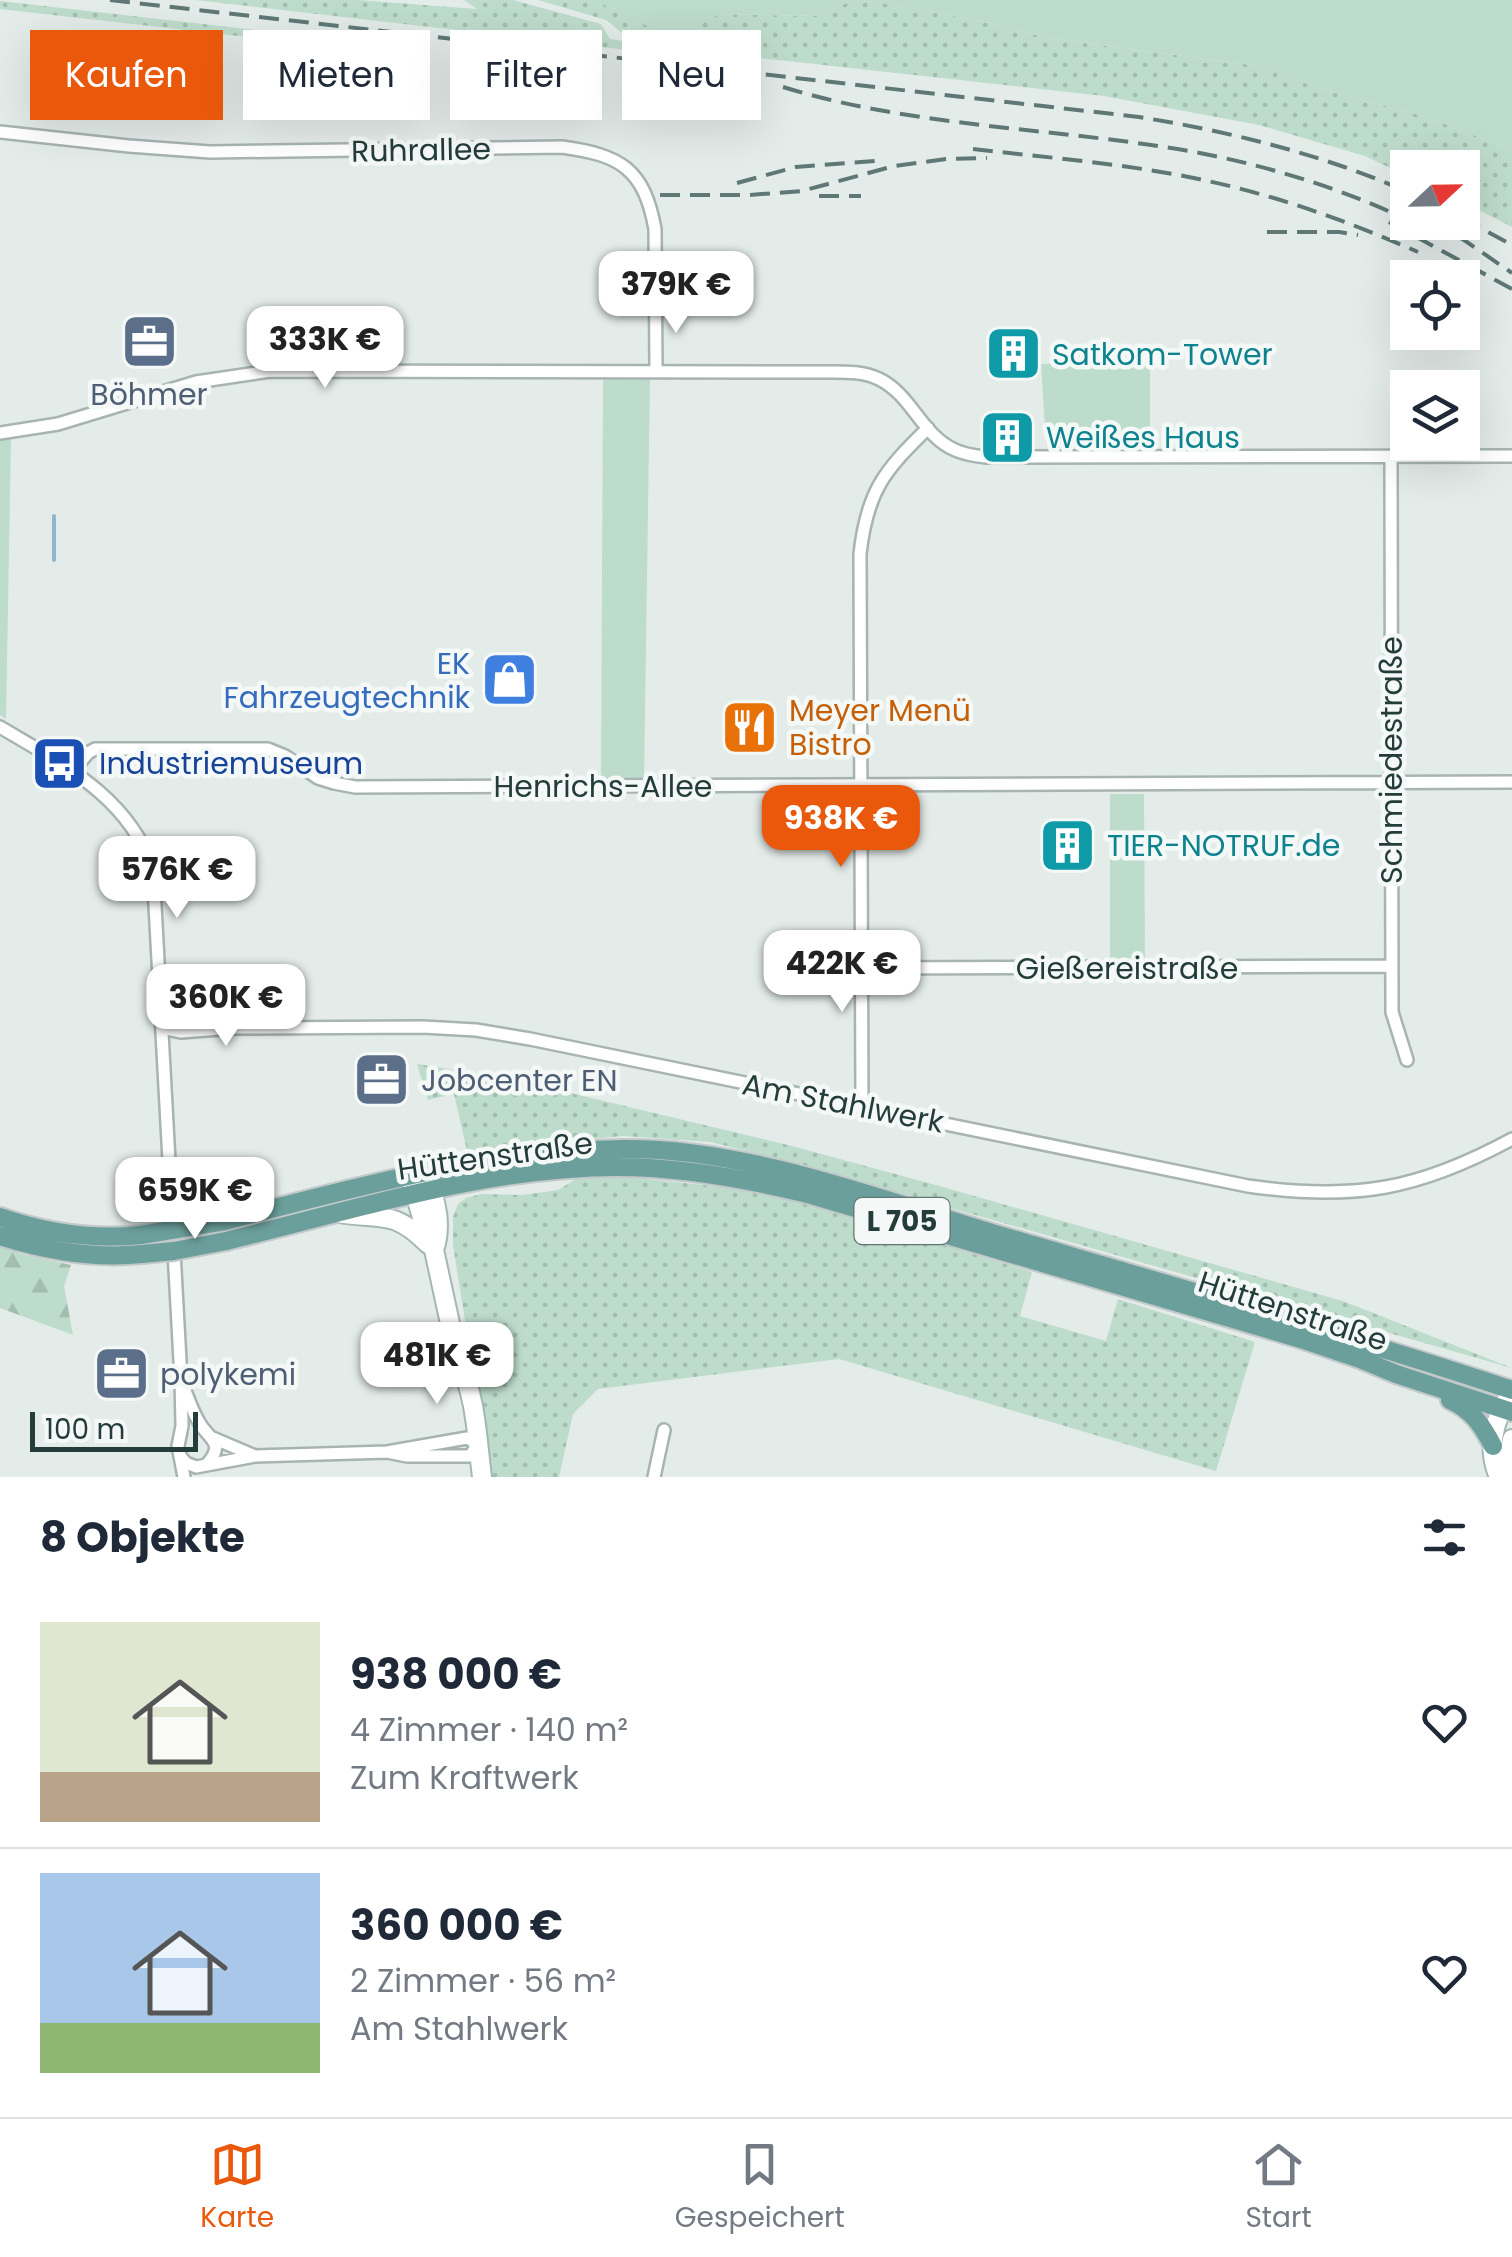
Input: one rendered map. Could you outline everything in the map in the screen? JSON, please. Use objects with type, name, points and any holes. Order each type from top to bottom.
[{"type":"main road","name":"Hüttenstraße","points":[[0,1217],[62,1234],[141,1235],[421,1183],[526,1156],[625,1149],[700,1155],[812,1179],[1339,1334],[1512,1391]]},
{"type":"main road","name":"Hüttenstraße","points":[[0,1236],[60,1252],[116,1256],[174,1252],[338,1213],[421,1183],[617,1167],[695,1172],[761,1182],[862,1209],[1300,1339],[1506,1410]]},
{"type":"main road","name":"L 705","points":[[1396,1374],[1465,1407],[1476,1417],[1492,1446]]},
{"type":"street","name":"Ruhrallee","points":[[0,132],[210,152],[562,147],[595,151],[628,170],[651,207],[655,230],[656,371]]},
{"type":"street","points":[[0,432],[58,424],[196,382],[270,371],[830,372],[876,377],[893,386],[943,443],[986,457],[1390,457]]},
{"type":"street","points":[[862,1106],[862,536],[878,483],[894,460],[928,428]]},
{"type":"street","points":[[1480,456],[1512,456]]},
{"type":"street","name":"Schmiedestraße","points":[[1391,460],[1392,1012],[1407,1060]]},
{"type":"street","points":[[0,727],[98,790],[125,817],[148,854],[154,882],[182,1437]]},
{"type":"street","name":"Henrichs-Allee","points":[[73,771],[95,749],[268,749],[318,778],[355,786],[1512,782]]},
{"type":"street","name":"Gießereistraße","points":[[862,968],[1392,966]]},
{"type":"street","name":"Am Stahlwerk","points":[[162,1028],[182,1032],[358,1027],[476,1030],[1248,1186],[1295,1192],[1358,1192],[1401,1184],[1465,1163],[1512,1139]]},
{"type":"street","points":[[421,1183],[439,1235],[434,1250],[458,1360],[454,1374],[482,1477]]},
{"type":"street","points":[[338,1213],[397,1219],[434,1250]]},
{"type":"street","points":[[181,1379],[215,1454],[203,1468]]},
{"type":"street","points":[[1500,1477],[1492,1446],[1512,1391]]},
{"type":"street","points":[[184,1477],[178,1446],[190,1430],[255,1456]]},
{"type":"street","points":[[656,1476],[664,1430]]},
{"type":"street","points":[[1512,1439],[1512,1470]]},
{"type":"street","points":[[181,1457],[190,1465],[203,1468],[255,1456],[471,1446]]},
{"type":"street","points":[[471,1446],[473,1477]]},
{"type":"green space","points":[[195,0],[358,0],[477,9],[464,0],[513,0],[601,24],[610,39],[622,41],[622,49],[602,47],[602,30],[455,30]]},
{"type":"green space","points":[[538,0],[614,0],[692,27],[719,14],[817,16],[851,1],[877,2],[1047,38],[1274,68],[1314,87],[1427,117],[1512,150],[1512,227],[1480,211],[1480,150],[1390,150],[1390,168],[1365,156],[1259,125],[1104,96],[761,58],[761,30],[622,33],[606,20]]},
{"type":"green space","points":[[598,0],[1512,0],[1512,150],[1427,117],[1314,87],[1274,68],[1047,38],[877,2],[851,1],[817,16],[719,14],[690,30],[656,30]]},
{"type":"green space","points":[[0,1],[256,30],[243,30],[243,36],[223,34],[223,30],[186,30],[0,9]]},
{"type":"green space","points":[[1150,363],[1150,446],[1048,447],[1041,364]]},
{"type":"green space","points":[[603,378],[650,378],[644,780],[601,780]]},
{"type":"green space","points":[[11,438],[6,719],[0,715],[0,439]]},
{"type":"green space","points":[[1110,794],[1144,794],[1145,962],[1110,961]]},
{"type":"green space","points":[[417,1064],[512,1079],[792,1146],[943,1187],[1343,1301],[1512,1368],[710,1142],[623,1136],[467,1151],[454,1094],[428,1100]]},
{"type":"green space","points":[[619,1176],[778,1193],[1032,1272],[1020,1316],[1106,1341],[1118,1299],[1255,1342],[1216,1471],[839,1359],[598,1389],[573,1414],[559,1477],[490,1477],[453,1245],[453,1217],[458,1204],[482,1194],[523,1195],[558,1190],[579,1177]]},
{"type":"green space","points":[[0,1246],[71,1265],[64,1286],[73,1335],[0,1308]]},
{"type":"waterway","points":[[54,516],[54,560]]},
{"type":"railway","points":[[110,0],[1139,117],[1276,146],[1390,185]]},
{"type":"railway","points":[[783,87],[872,109],[1212,155],[1312,182],[1390,212]]},
{"type":"railway","points":[[973,149],[1208,181],[1315,211],[1418,252]]},
{"type":"railway","points":[[660,195],[802,191],[894,166],[987,158]]},
{"type":"railway","points":[[737,183],[796,167],[876,161]]},
{"type":"railway","points":[[819,196],[861,196]]},
{"type":"railway","points":[[1389,222],[1512,289]]},
{"type":"railway","points":[[1480,228],[1512,245]]},
{"type":"railway","points":[[1267,232],[1358,235]]},
{"type":"railway","points":[[1464,240],[1512,273]]},
{"type":"place","name":"Böhmer","points":[[149,342]]},
{"type":"place","name":"Satkom-Tower","points":[[1013,354]]},
{"type":"place","name":"Weißes Haus","points":[[1007,437]]},
{"type":"place","name":"EK Fahrzeugtechnik","points":[[509,680]]},
{"type":"place","name":"Meyer Menü Bistro","points":[[750,727]]},
{"type":"place","name":"Industriemuseum","points":[[60,763]]},
{"type":"place","name":"TIER-NOTRUF.de","points":[[1068,845]]},
{"type":"place","name":"Jobcenter EN","points":[[382,1080]]},
{"type":"place","name":"polykemi","points":[[121,1374]]}]
